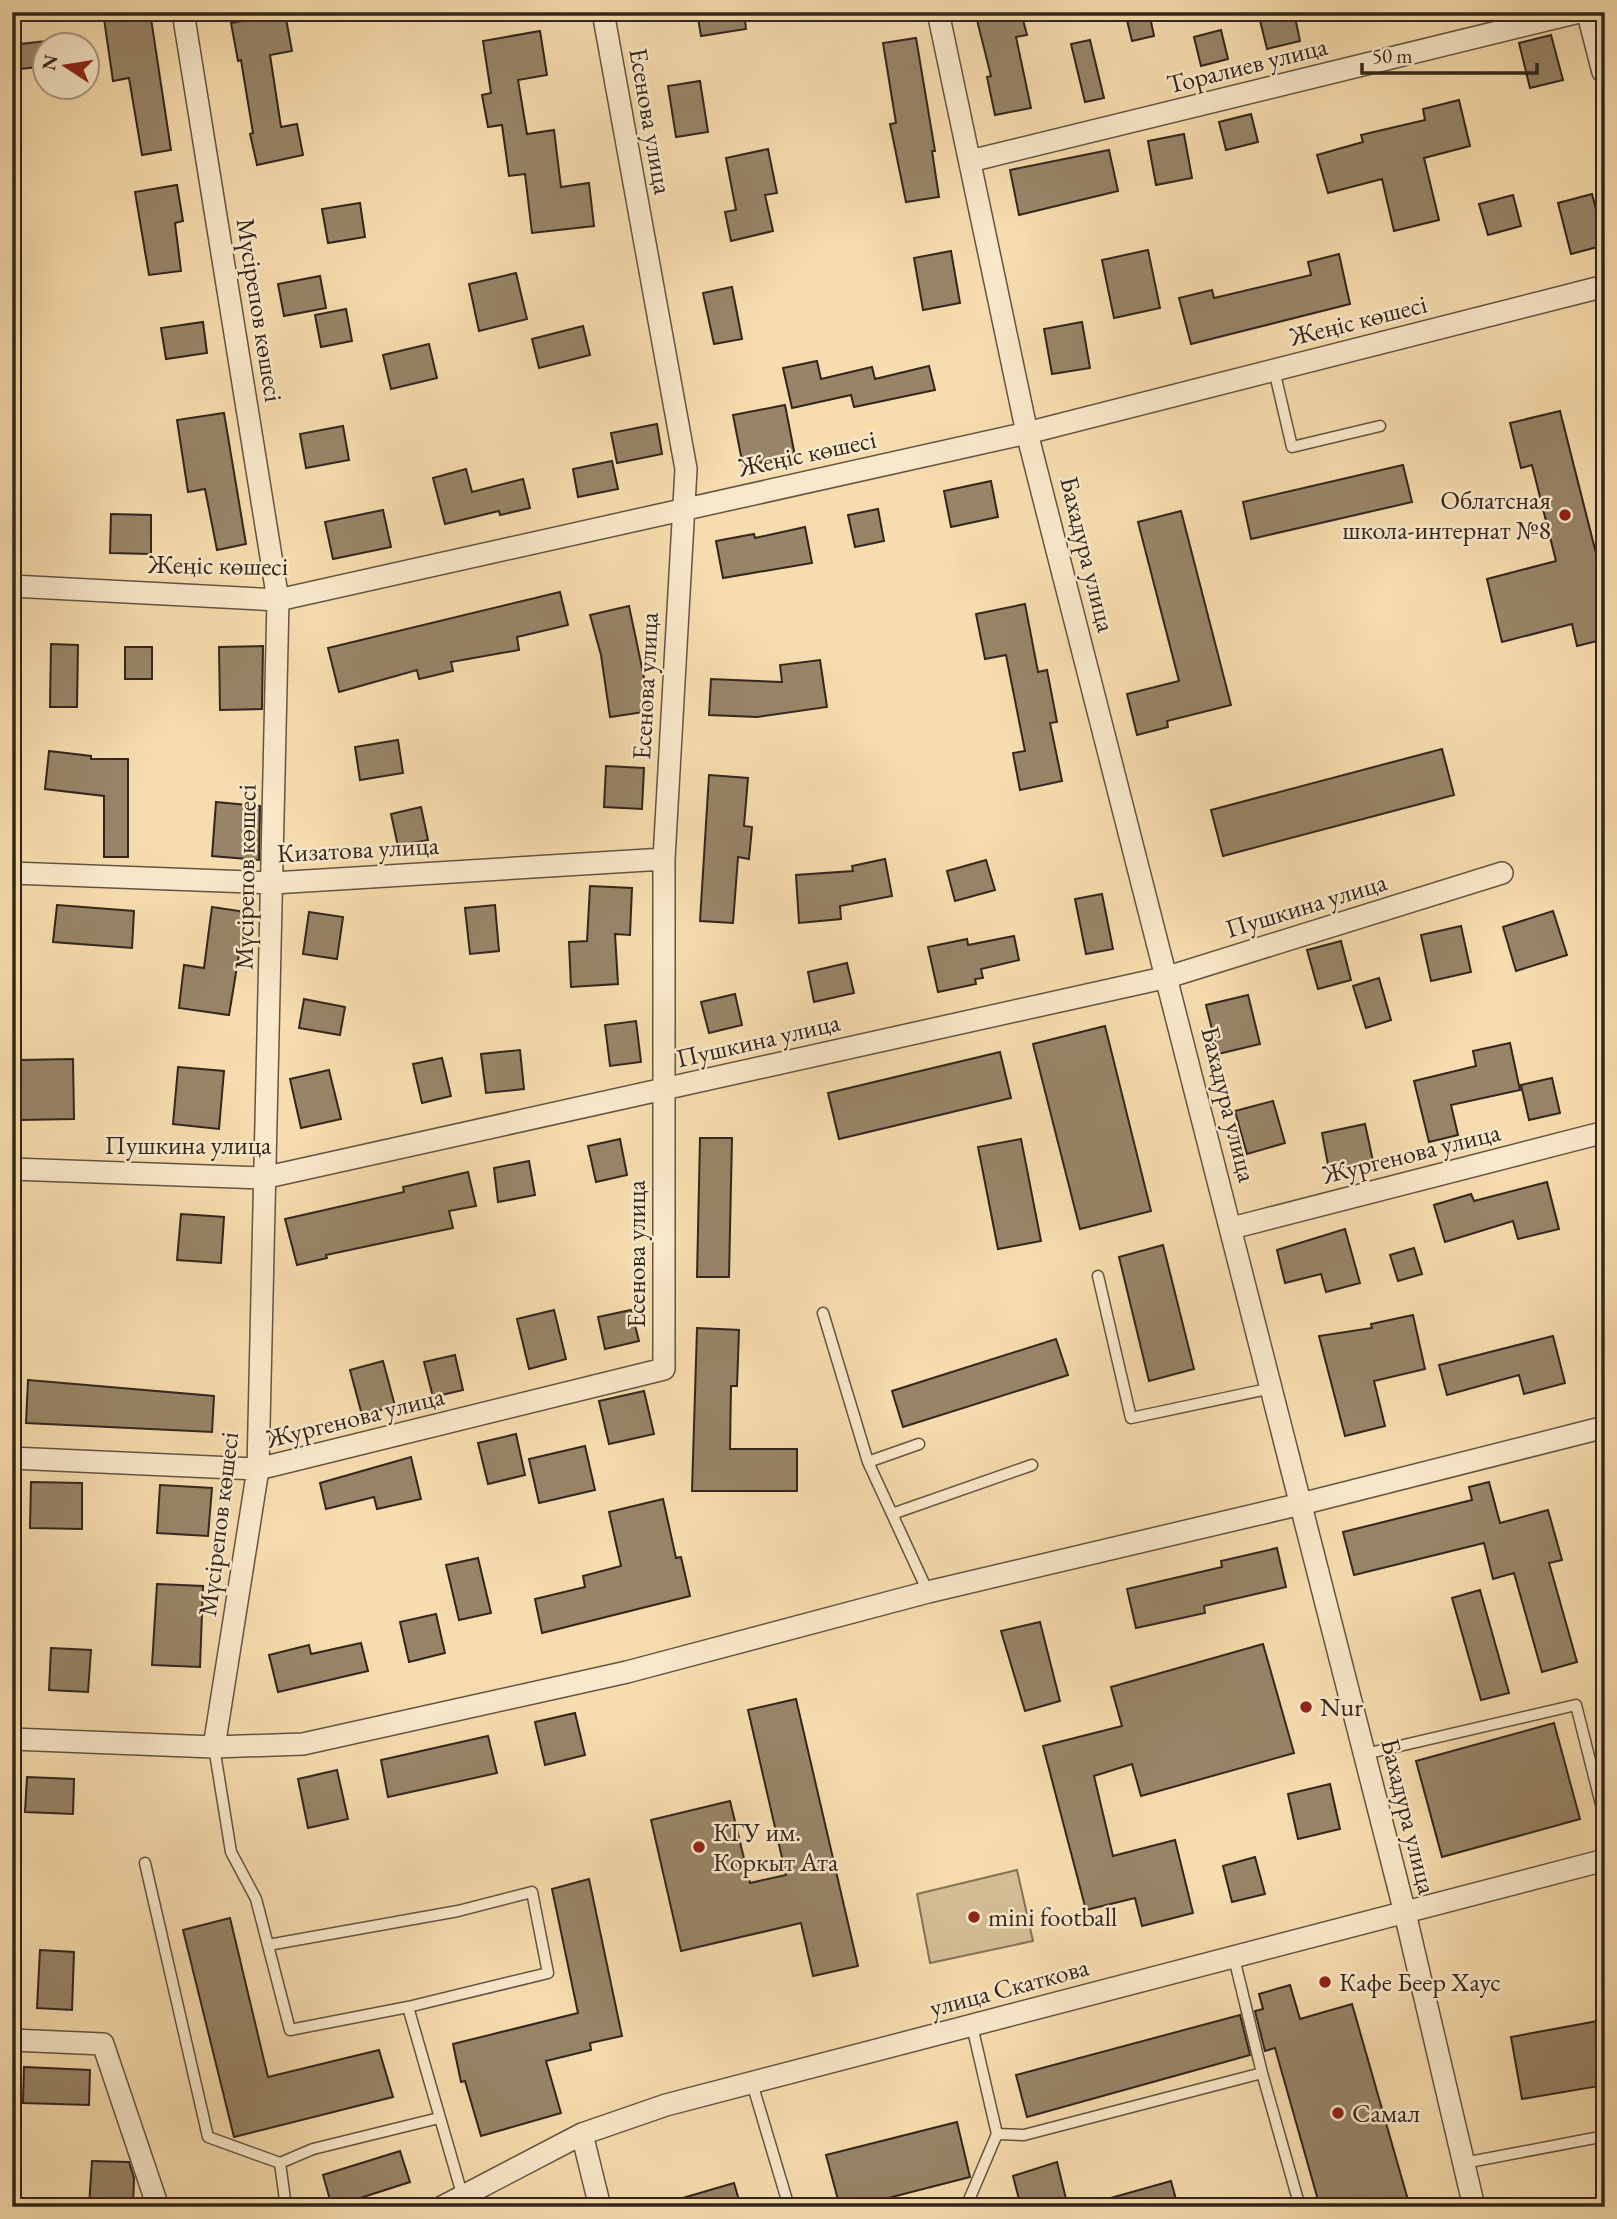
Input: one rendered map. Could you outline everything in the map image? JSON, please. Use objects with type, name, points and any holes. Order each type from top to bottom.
[{"type":"street","name":"Мүсірепов көшесі","points":[[183,12],[278,600],[258,1469],[214,1747]]},
{"type":"street","name":"Есенова улица","points":[[603,12],[686,469],[664,859],[664,1369]]},
{"type":"street","name":"Бахадура улица","points":[[938,12],[1027,433],[1405,1913],[1474,2207]]},
{"type":"street","name":"Торалиев улица","points":[[970,161],[1579,12]]},
{"type":"street","points":[[1590,12],[1605,70]]},
{"type":"street","name":"Жеңіс көшесі","points":[[12,586],[278,600],[1027,433],[1605,286]]},
{"type":"street","name":"Кизатова улица","points":[[12,873],[273,883],[664,859]]},
{"type":"street","name":"Пушкина улица","points":[[12,1169],[263,1178],[1168,977],[1502,873]]},
{"type":"street","name":"Жургенова улица","points":[[1232,1228],[1605,1132]]},
{"type":"street","name":"Жургенова улица","points":[[12,1458],[258,1469],[664,1369]]},
{"type":"street","points":[[12,1739],[214,1747],[303,1744],[627,1672],[928,1592],[1301,1504],[1605,1427]]},
{"type":"street","name":"улица Скаткова","points":[[442,2207],[462,2194],[582,2134],[666,2105],[1605,1860]]},
{"type":"street","points":[[12,2040],[103,2045],[158,2207]]},
{"type":"street","points":[[582,2134],[600,2207]]},
{"type":"lane","points":[[1274,370],[1293,447],[1380,426]]},
{"type":"lane","points":[[1098,1276],[1131,1418],[1272,1388]]},
{"type":"lane","points":[[823,1313],[868,1462],[928,1592]]},
{"type":"lane","points":[[868,1462],[919,1444]]},
{"type":"lane","points":[[892,1514],[1032,1465]]},
{"type":"lane","points":[[1365,1755],[1576,1705],[1605,1820]]},
{"type":"lane","points":[[214,1747],[231,1852],[256,1899],[290,2030],[408,2007],[548,1973],[532,1892],[436,1916],[268,1945]]},
{"type":"lane","points":[[145,1863],[208,2137],[280,2163],[313,2149],[439,2118]]},
{"type":"lane","points":[[1234,1958],[1262,2073],[1300,2207]]},
{"type":"lane","points":[[408,2007],[462,2194]]},
{"type":"lane","points":[[966,2207],[997,2134],[972,2026]]},
{"type":"lane","points":[[997,2134],[1024,2135],[1262,2073]]},
{"type":"lane","points":[[752,2083],[789,2207]]},
{"type":"lane","points":[[1464,2163],[1605,2136]]},
{"type":"lane","points":[[280,2163],[286,2207]]},
{"type":"shaded area","name":"mini football","points":[[1017,1870],[1033,1941],[930,1963],[917,1894]]},
{"type":"building","points":[[103,12],[150,12],[171,150],[142,155],[129,78],[113,81]]},
{"type":"building","points":[[697,12],[744,12],[746,29],[701,36]]},
{"type":"building","points":[[975,12],[1021,12],[1027,35],[1016,37],[1031,108],[995,115],[987,77],[991,76]]},
{"type":"building","points":[[1125,12],[1149,12],[1154,36],[1132,41]]},
{"type":"building","points":[[1258,12],[1294,12],[1300,41],[1267,49]]},
{"type":"building","points":[[285,13],[292,51],[270,55],[281,127],[297,124],[303,155],[257,165],[250,134],[253,133],[241,60],[238,61],[231,23]]},
{"type":"building","points":[[1221,30],[1228,59],[1201,66],[1194,37]]},
{"type":"building","points":[[540,31],[547,75],[518,80],[527,134],[554,130],[561,187],[589,183],[594,226],[532,233],[525,174],[509,176],[502,125],[488,127],[482,95],[491,93],[483,41]]},
{"type":"building","points":[[1551,35],[1563,80],[1530,88],[1519,43]]},
{"type":"building","points":[[916,38],[935,151],[932,151],[939,197],[906,202],[890,124],[896,123],[883,43]]},
{"type":"building","points":[[1090,40],[1104,98],[1085,102],[1071,44]]},
{"type":"building","points":[[32,43],[32,68],[12,70],[12,45]]},
{"type":"building","points":[[700,81],[708,132],[676,137],[668,86]]},
{"type":"building","points":[[1459,100],[1470,146],[1424,158],[1439,220],[1394,231],[1382,179],[1328,193],[1317,155],[1363,142],[1361,135],[1425,120],[1423,109]]},
{"type":"building","points":[[1251,114],[1258,142],[1226,150],[1219,122]]},
{"type":"building","points":[[1184,134],[1192,178],[1156,185],[1148,141]]},
{"type":"building","points":[[768,149],[777,193],[765,195],[773,231],[731,241],[725,212],[736,210],[726,158]]},
{"type":"building","points":[[1109,150],[1118,191],[1019,215],[1010,170]]},
{"type":"building","points":[[177,185],[183,221],[175,223],[181,271],[149,275],[135,192]]},
{"type":"building","points":[[1592,194],[1605,245],[1571,254],[1558,203]]},
{"type":"building","points":[[1513,195],[1521,226],[1488,235],[1479,204]]},
{"type":"building","points":[[360,203],[365,237],[328,243],[322,209]]},
{"type":"building","points":[[1148,250],[1160,308],[1114,318],[1102,260]]},
{"type":"building","points":[[951,251],[960,303],[923,310],[914,258]]},
{"type":"building","points":[[1339,254],[1350,304],[1191,344],[1179,298],[1212,290],[1214,298],[1311,275],[1308,262]]},
{"type":"building","points":[[516,273],[527,319],[479,331],[469,284]]},
{"type":"building","points":[[320,276],[326,308],[284,316],[278,284]]},
{"type":"building","points":[[732,287],[742,339],[714,344],[703,293]]},
{"type":"building","points":[[346,309],[352,341],[321,347],[315,315]]},
{"type":"building","points":[[203,322],[207,353],[166,359],[161,328]]},
{"type":"building","points":[[1082,322],[1090,368],[1052,374],[1044,329]]},
{"type":"building","points":[[583,326],[590,355],[539,368],[532,339]]},
{"type":"building","points":[[429,344],[437,378],[391,389],[383,355]]},
{"type":"building","points":[[817,361],[821,379],[872,367],[875,379],[929,366],[935,390],[854,407],[851,395],[792,408],[783,368]]},
{"type":"building","points":[[785,405],[795,456],[743,466],[733,415]]},
{"type":"building","name":"Облатсная школа-интернат №8","points":[[1560,411],[1599,565],[1605,564],[1605,639],[1577,646],[1572,624],[1502,642],[1487,579],[1556,561],[1532,465],[1521,468],[1510,423]]},
{"type":"building","points":[[224,413],[246,544],[217,550],[205,489],[188,492],[177,420]]},
{"type":"building","points":[[657,424],[662,454],[617,463],[611,433]]},
{"type":"building","points":[[343,426],[349,460],[306,468],[300,434]]},
{"type":"building","points":[[612,461],[618,489],[578,497],[573,469]]},
{"type":"building","points":[[1403,465],[1412,502],[1251,539],[1243,502]]},
{"type":"building","points":[[466,469],[472,492],[523,479],[530,508],[500,515],[499,511],[445,524],[433,478]]},
{"type":"building","points":[[991,481],[998,517],[951,527],[944,491]]},
{"type":"building","points":[[878,509],[884,541],[855,547],[848,515]]},
{"type":"building","points":[[383,510],[391,547],[333,559],[325,522]]},
{"type":"building","points":[[1181,511],[1231,705],[1167,721],[1168,727],[1137,735],[1127,694],[1179,681],[1138,522]]},
{"type":"building","points":[[111,514],[151,515],[151,554],[110,553]]},
{"type":"building","points":[[805,527],[812,563],[723,578],[716,541],[754,534],[755,538]]},
{"type":"building","points":[[560,592],[568,625],[517,637],[519,650],[451,662],[453,671],[419,679],[417,670],[339,692],[328,648]]},
{"type":"building","points":[[1025,604],[1038,672],[1047,670],[1057,722],[1050,723],[1062,781],[1020,790],[1013,753],[1025,751],[1006,655],[985,659],[976,614]]},
{"type":"building","points":[[629,606],[651,711],[610,717],[601,655],[590,615]]},
{"type":"building","points":[[51,644],[78,645],[77,707],[50,707]]},
{"type":"building","points":[[263,646],[262,709],[220,710],[219,647]]},
{"type":"building","points":[[125,647],[152,647],[152,679],[125,679]]},
{"type":"building","points":[[820,660],[827,707],[757,717],[709,715],[711,679],[782,682],[780,665]]},
{"type":"building","points":[[398,740],[403,773],[360,780],[355,747]]},
{"type":"building","points":[[1442,749],[1454,795],[1223,856],[1211,810]]},
{"type":"building","points":[[49,751],[91,756],[91,759],[128,759],[128,857],[104,857],[104,796],[45,789]]},
{"type":"building","points":[[606,766],[644,768],[642,809],[604,807]]},
{"type":"building","points":[[709,775],[748,778],[744,826],[752,827],[749,859],[738,857],[733,923],[700,921]]},
{"type":"building","points":[[216,802],[260,806],[259,860],[212,856]]},
{"type":"building","points":[[421,807],[428,840],[398,846],[391,814]]},
{"type":"building","points":[[885,859],[892,896],[840,906],[841,919],[799,923],[796,875],[853,871],[852,866]]},
{"type":"building","points":[[986,860],[995,890],[955,901],[947,871]]},
{"type":"building","points":[[590,886],[632,888],[630,935],[615,934],[618,984],[571,987],[569,942],[587,941]]},
{"type":"building","points":[[1102,894],[1113,949],[1086,954],[1075,899]]},
{"type":"building","points":[[57,905],[134,911],[132,948],[53,942]]},
{"type":"building","points":[[495,905],[499,951],[470,954],[465,908]]},
{"type":"building","points":[[212,907],[246,912],[229,1015],[179,1008],[184,965],[204,968]]},
{"type":"building","points":[[1553,911],[1567,955],[1516,971],[1503,927]]},
{"type":"building","points":[[309,912],[343,917],[337,959],[303,954]]},
{"type":"building","points":[[1461,926],[1471,972],[1431,981],[1421,935]]},
{"type":"building","points":[[1014,936],[1019,960],[981,969],[983,978],[975,979],[976,984],[938,992],[928,947],[967,939],[968,945]]},
{"type":"building","points":[[1341,941],[1351,980],[1318,989],[1307,950]]},
{"type":"building","points":[[847,963],[854,993],[814,1002],[808,972]]},
{"type":"building","points":[[1379,978],[1391,1020],[1366,1028],[1353,986]]},
{"type":"building","points":[[735,994],[742,1025],[709,1033],[701,1002]]},
{"type":"building","points":[[1248,995],[1260,1044],[1218,1054],[1206,1005]]},
{"type":"building","points":[[304,999],[345,1007],[340,1035],[299,1028]]},
{"type":"building","points":[[636,1021],[641,1062],[610,1066],[605,1025]]},
{"type":"building","points":[[1105,1026],[1151,1211],[1080,1229],[1033,1044]]},
{"type":"building","points":[[1510,1043],[1520,1090],[1451,1105],[1458,1135],[1429,1142],[1414,1081],[1476,1066],[1473,1051]]},
{"type":"building","points":[[520,1050],[524,1089],[486,1093],[481,1054]]},
{"type":"building","points":[[1000,1052],[1011,1098],[839,1139],[828,1093]]},
{"type":"building","points":[[442,1058],[451,1096],[422,1103],[413,1064]]},
{"type":"building","points":[[73,1059],[74,1119],[21,1120],[20,1060]]},
{"type":"building","points":[[178,1067],[224,1071],[219,1129],[173,1124]]},
{"type":"building","points":[[329,1070],[341,1119],[301,1128],[290,1079]]},
{"type":"building","points":[[1552,1078],[1560,1113],[1529,1120],[1521,1085]]},
{"type":"building","points":[[1273,1101],[1285,1143],[1247,1154],[1235,1111]]},
{"type":"building","points":[[1365,1124],[1373,1161],[1329,1170],[1322,1133]]},
{"type":"building","points":[[700,1138],[732,1138],[729,1277],[697,1277]]},
{"type":"building","points":[[620,1139],[627,1175],[596,1182],[588,1146]]},
{"type":"building","points":[[1021,1139],[1041,1241],[998,1249],[978,1147]]},
{"type":"building","points":[[529,1161],[535,1195],[498,1202],[494,1168]]},
{"type":"building","points":[[468,1172],[476,1206],[449,1211],[453,1228],[326,1255],[327,1258],[297,1265],[285,1219],[404,1192],[403,1187]]},
{"type":"building","points":[[1547,1182],[1559,1229],[1518,1239],[1513,1221],[1445,1242],[1434,1205],[1471,1194],[1474,1201]]},
{"type":"building","points":[[181,1214],[224,1217],[221,1263],[177,1260]]},
{"type":"building","points":[[1345,1229],[1360,1283],[1326,1292],[1321,1274],[1285,1283],[1277,1250]]},
{"type":"building","points":[[1163,1245],[1194,1369],[1149,1381],[1119,1257]]},
{"type":"building","points":[[1414,1248],[1422,1274],[1398,1281],[1390,1255]]},
{"type":"building","points":[[554,1310],[566,1359],[529,1369],[517,1319]]},
{"type":"building","points":[[631,1310],[639,1341],[605,1349],[598,1317]]},
{"type":"building","points":[[1413,1315],[1425,1369],[1374,1381],[1385,1426],[1345,1436],[1319,1336],[1372,1328],[1371,1324]]},
{"type":"building","points":[[697,1328],[739,1330],[737,1386],[731,1386],[730,1449],[797,1449],[797,1491],[692,1491]]},
{"type":"building","points":[[1553,1336],[1565,1383],[1524,1394],[1519,1375],[1447,1395],[1439,1365]]},
{"type":"building","points":[[1056,1339],[1068,1375],[903,1427],[892,1391]]},
{"type":"building","points":[[455,1355],[463,1390],[433,1397],[424,1362]]},
{"type":"building","points":[[383,1361],[395,1406],[362,1415],[350,1370]]},
{"type":"building","points":[[28,1380],[214,1396],[212,1432],[26,1423]]},
{"type":"building","points":[[644,1391],[654,1434],[609,1444],[599,1401]]},
{"type":"building","points":[[516,1434],[525,1475],[488,1484],[478,1443]]},
{"type":"building","points":[[585,1446],[595,1490],[539,1503],[529,1459]]},
{"type":"building","points":[[411,1457],[421,1499],[377,1509],[374,1497],[326,1509],[320,1483]]},
{"type":"building","points":[[31,1482],[82,1483],[82,1529],[30,1528]]},
{"type":"building","points":[[1489,1482],[1500,1523],[1548,1510],[1562,1560],[1549,1563],[1577,1662],[1542,1672],[1514,1573],[1493,1579],[1484,1543],[1354,1575],[1343,1532],[1472,1500],[1469,1487]]},
{"type":"building","points":[[160,1485],[212,1488],[208,1536],[157,1533]]},
{"type":"building","points":[[663,1499],[676,1558],[681,1557],[690,1596],[542,1633],[535,1599],[585,1587],[583,1576],[621,1566],[609,1512]]},
{"type":"building","points":[[1277,1548],[1286,1587],[1204,1606],[1205,1613],[1136,1628],[1127,1589],[1222,1567],[1221,1561]]},
{"type":"building","points":[[478,1558],[491,1613],[459,1620],[446,1565]]},
{"type":"building","points":[[157,1584],[203,1586],[200,1667],[152,1665]]},
{"type":"building","points":[[1480,1590],[1509,1693],[1481,1700],[1452,1598]]},
{"type":"building","points":[[436,1614],[445,1653],[409,1662],[400,1622]]},
{"type":"building","points":[[1040,1622],[1060,1701],[1025,1711],[1001,1631]]},
{"type":"building","points":[[361,1643],[368,1671],[278,1692],[269,1655],[309,1645],[311,1654]]},
{"type":"building","points":[[1263,1644],[1294,1753],[1141,1796],[1132,1764],[1094,1776],[1113,1856],[1175,1840],[1193,1913],[1142,1926],[1135,1898],[1086,1910],[1043,1746],[1122,1726],[1111,1687]]},
{"type":"building","points":[[51,1648],[91,1650],[88,1692],[49,1690]]},
{"type":"building","name":"КГУ им. Коркыт Ата","points":[[796,1699],[858,1966],[813,1976],[801,1923],[681,1951],[651,1820],[730,1801],[750,1883],[786,1875],[748,1710]]},
{"type":"building","points":[[575,1713],[585,1755],[545,1765],[535,1722]]},
{"type":"building","points":[[1554,1723],[1580,1819],[1442,1857],[1416,1761]]},
{"type":"building","points":[[488,1736],[497,1773],[388,1797],[381,1760]]},
{"type":"building","points":[[337,1770],[348,1819],[308,1828],[298,1779]]},
{"type":"building","points":[[27,1777],[74,1779],[73,1814],[25,1812]]},
{"type":"building","points":[[1330,1784],[1340,1829],[1298,1839],[1288,1794]]},
{"type":"building","points":[[1255,1857],[1265,1894],[1232,1902],[1223,1866]]},
{"type":"building","points":[[589,1879],[622,2036],[590,2043],[591,2050],[546,2061],[561,2113],[481,2136],[465,2081],[461,2082],[453,2044],[578,2013],[552,1889]]},
{"type":"building","points":[[230,1918],[268,2077],[379,2050],[393,2097],[234,2137],[183,1930]]},
{"type":"building","points":[[40,1950],[74,1952],[72,2010],[37,2008]]},
{"type":"building","name":"Самал","points":[[1290,1985],[1300,2019],[1352,2004],[1410,2207],[1320,2207],[1275,2048],[1265,2051],[1255,2011],[1263,2009],[1259,1994]]},
{"type":"building","points":[[1240,2015],[1250,2055],[1027,2117],[1016,2075]]},
{"type":"building","points":[[1603,2020],[1605,2085],[1522,2099],[1511,2037]]},
{"type":"building","points":[[24,2067],[90,2070],[89,2105],[23,2103]]},
{"type":"building","points":[[957,2122],[970,2177],[853,2207],[840,2207],[826,2155]]},
{"type":"building","points":[[400,2151],[410,2182],[332,2207],[323,2175]]},
{"type":"building","points":[[92,2161],[129,2162],[134,2178],[133,2207],[89,2206]]},
{"type":"building","points":[[1057,2162],[1068,2207],[1021,2207],[1013,2176]]},
{"type":"building","points":[[1171,2181],[1178,2207],[1101,2207],[1100,2201]]},
{"type":"building","points":[[734,2183],[741,2207],[670,2207],[669,2202]]},
{"type":"place","name":"Облатсная школа-интернат №8","points":[[1565,515]]},
{"type":"place","name":"Nur","points":[[1306,1707]]},
{"type":"place","name":"КГУ им. Коркыт Ата","points":[[699,1847]]},
{"type":"place","name":"mini football","points":[[974,1917]]},
{"type":"place","name":"Кафе Беер Хаус","points":[[1325,1982]]},
{"type":"place","name":"Самал","points":[[1338,2113]]}]
